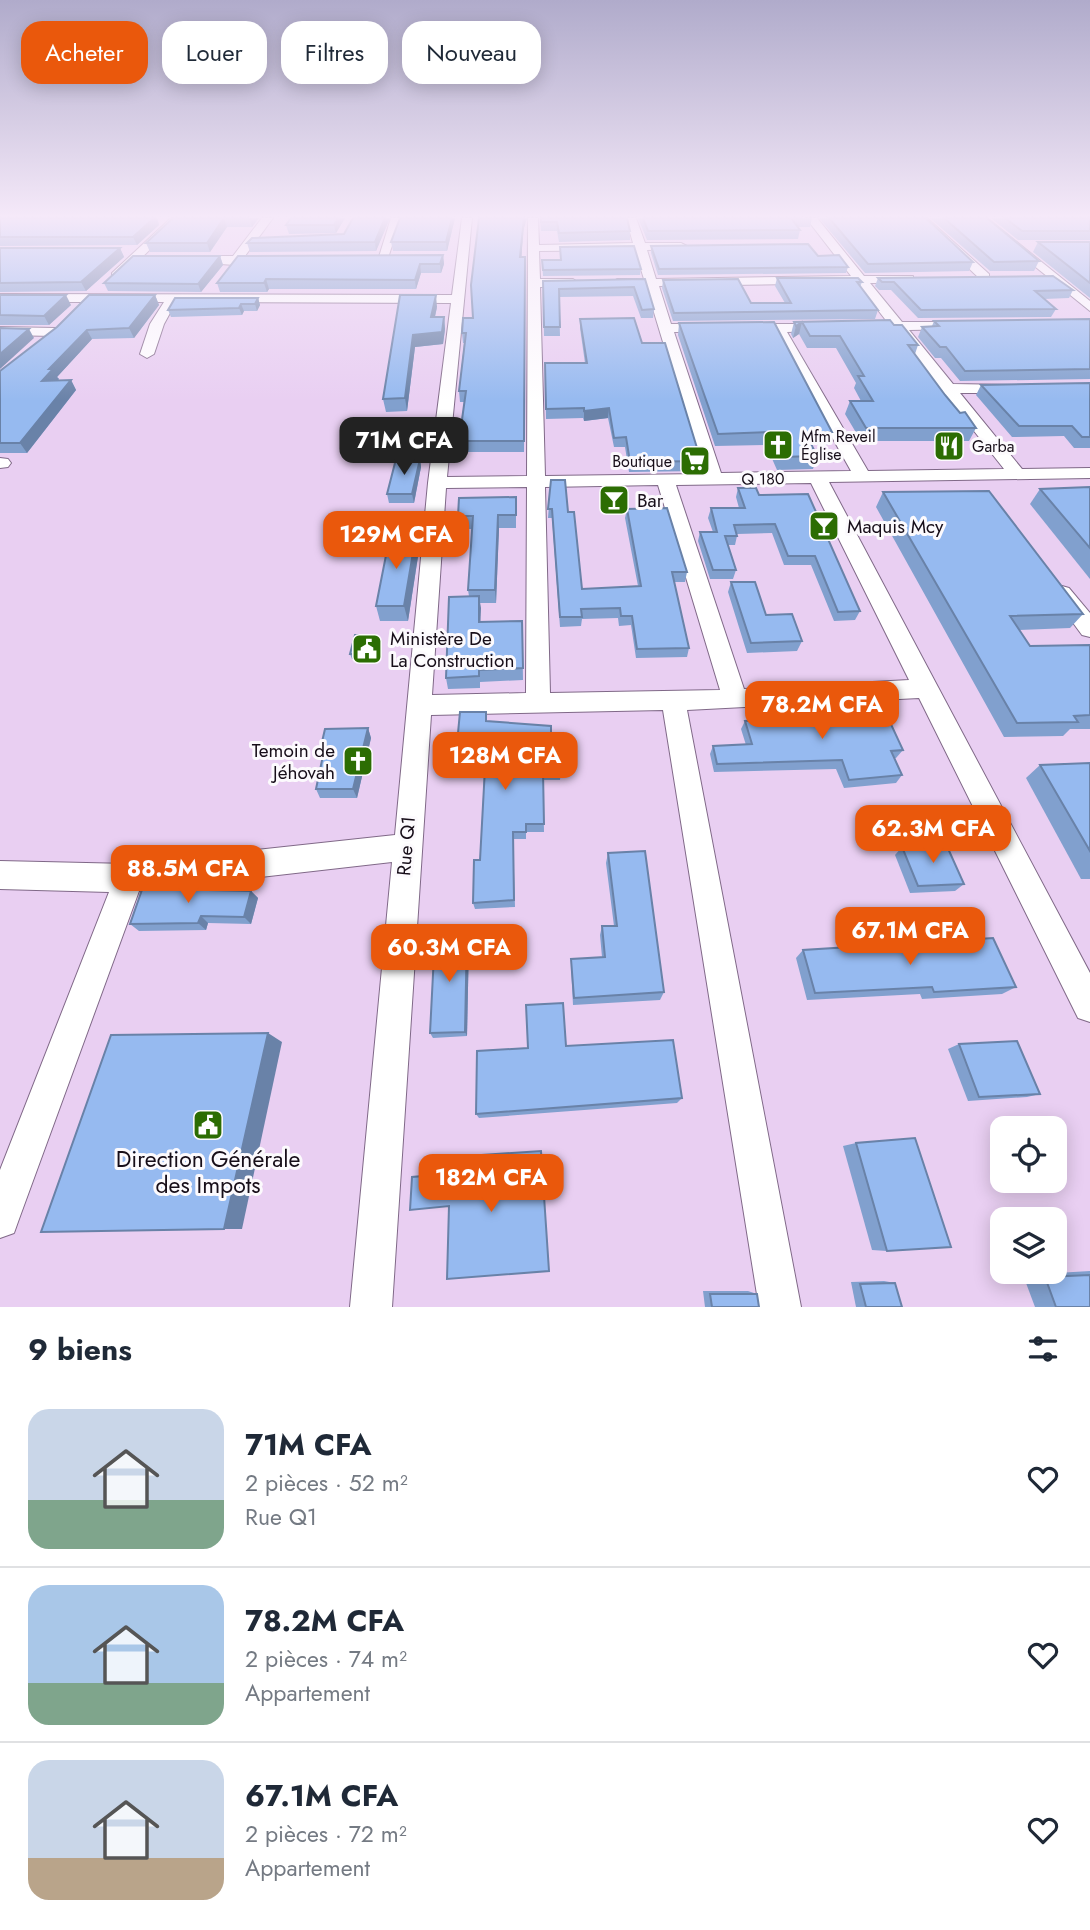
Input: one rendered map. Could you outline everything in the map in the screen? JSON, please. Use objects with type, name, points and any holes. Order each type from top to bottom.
[{"type":"street","points":[[38,348],[112,279]]},
{"type":"street","name":"Rue Q1","points":[[371,1307],[437,483],[461,279]]},
{"type":"street","points":[[534,279],[538,702]]},
{"type":"street","points":[[652,279],[714,480]]},
{"type":"street","points":[[534,283],[860,279],[1018,475]]},
{"type":"street","points":[[1055,279],[1090,307]]},
{"type":"street","points":[[0,298],[173,298],[211,292],[459,299]]},
{"type":"street","points":[[146,354],[158,324],[173,298]]},
{"type":"street","points":[[0,331],[65,323]]},
{"type":"street","points":[[858,327],[980,325]]},
{"type":"street","points":[[667,328],[831,327]]},
{"type":"street","points":[[778,328],[863,477]]},
{"type":"street","points":[[948,389],[1026,387]]},
{"type":"street","name":"Q 180","points":[[437,483],[1090,474]]},
{"type":"street","points":[[974,476],[990,498]]},
{"type":"street","points":[[818,479],[1090,1006]]},
{"type":"street","points":[[666,481],[735,699]]},
{"type":"street","points":[[1049,575],[1090,629]]},
{"type":"street","points":[[418,705],[735,699],[927,688]]},
{"type":"street","points":[[673,699],[780,1307]]},
{"type":"street","points":[[0,875],[130,878],[406,848]]},
{"type":"street","points":[[0,1219],[130,878]]},
{"type":"building","points":[[0,279],[84,279],[81,282],[0,283]]},
{"type":"building","points":[[108,279],[202,279],[198,284],[104,283]]},
{"type":"building","points":[[220,279],[415,279],[266,279],[264,283],[217,283]]},
{"type":"building","points":[[472,279],[525,279],[524,441],[459,441],[466,391],[459,391],[466,333],[462,333],[463,318],[473,318]]},
{"type":"building","points":[[645,279],[654,309],[642,310],[634,287],[559,289],[560,327],[544,327],[543,281]]},
{"type":"building","points":[[738,279],[751,303],[791,303],[778,279],[859,279],[862,282],[857,282],[878,310],[674,313],[663,280]]},
{"type":"building","points":[[879,279],[1057,279],[1073,290],[1035,291],[1056,309],[921,310],[894,282],[882,282]]},
{"type":"building","points":[[0,295],[66,295],[44,316],[0,315]]},
{"type":"building","points":[[89,295],[155,295],[129,328],[87,330],[49,369],[53,369],[42,381],[71,380],[20,443],[0,443],[0,371],[57,327]]},
{"type":"building","points":[[400,295],[436,295],[431,317],[444,317],[442,332],[413,335],[405,398],[383,399]]},
{"type":"building","points":[[175,298],[258,298],[255,304],[241,304],[239,308],[168,310]]},
{"type":"building","points":[[634,318],[642,343],[665,343],[701,461],[630,462],[626,437],[614,438],[609,408],[584,411],[584,408],[546,409],[545,363],[587,363],[580,319]]},
{"type":"building","points":[[1090,319],[1090,369],[965,371],[946,347],[940,347],[922,327],[939,326],[934,321]]},
{"type":"building","points":[[890,320],[894,325],[902,325],[918,345],[908,345],[945,395],[960,413],[965,412],[976,428],[866,428],[850,401],[873,401],[858,376],[864,376],[840,336],[810,336],[802,322],[796,326],[794,322]]},
{"type":"building","points":[[774,322],[832,432],[805,432],[817,456],[781,457],[770,432],[718,434],[679,323]]},
{"type":"building","points":[[0,328],[29,329],[0,354]]},
{"type":"building","points":[[1090,383],[1090,437],[1082,437],[1072,426],[1019,426],[981,385]]},
{"type":"building","points":[[396,459],[420,459],[412,494],[387,494]]},
{"type":"building","points":[[551,480],[565,480],[568,512],[574,512],[582,589],[641,586],[627,509],[667,508],[687,572],[672,572],[689,648],[637,649],[632,616],[621,616],[620,608],[581,609],[582,617],[560,617],[552,509],[548,509]]},
{"type":"building","points":[[1090,487],[1090,548],[1040,489]]},
{"type":"building","points":[[738,488],[756,488],[759,495],[808,494],[860,611],[838,612],[815,556],[788,556],[775,524],[734,525],[737,536],[725,536],[736,570],[713,570],[700,532],[717,532],[711,508],[745,508]]},
{"type":"building","points":[[989,491],[1083,614],[1010,616],[1030,646],[1090,645],[1090,715],[1074,716],[1078,722],[1017,723],[883,492]]},
{"type":"building","points":[[516,497],[516,515],[498,515],[495,590],[468,590],[473,516],[458,516],[459,498]]},
{"type":"building","points":[[390,535],[416,535],[404,606],[376,606]]},
{"type":"building","points":[[731,582],[755,582],[766,615],[792,614],[802,641],[751,643]]},
{"type":"building","points":[[479,596],[479,622],[522,621],[523,668],[479,670],[479,676],[446,678],[449,597]]},
{"type":"building","points":[[355,635],[371,635],[367,654],[350,654]]},
{"type":"building","points":[[797,702],[800,711],[883,707],[903,750],[891,751],[902,775],[849,780],[842,760],[717,764],[713,746],[752,744],[745,721],[783,719],[777,703]]},
{"type":"building","points":[[460,712],[486,712],[486,721],[551,726],[551,752],[560,752],[561,771],[543,772],[544,824],[526,824],[526,832],[513,832],[514,900],[473,903],[474,860],[480,860],[485,768],[460,768],[461,754],[456,754]]},
{"type":"building","points":[[368,728],[353,789],[316,789],[325,746],[321,746],[325,729]]},
{"type":"building","points":[[1090,763],[1090,851],[1040,765]]},
{"type":"building","points":[[946,844],[964,884],[918,886],[902,847]]},
{"type":"building","points":[[645,851],[664,992],[574,998],[571,959],[605,957],[602,926],[617,926],[608,853]]},
{"type":"building","points":[[210,886],[209,890],[251,891],[244,917],[201,916],[198,923],[130,924],[143,887]]},
{"type":"building","points":[[467,933],[465,1032],[430,1033],[435,935]]},
{"type":"building","points":[[993,938],[1016,987],[934,992],[932,987],[815,993],[803,950]]},
{"type":"building","points":[[563,1003],[566,1046],[673,1040],[682,1098],[476,1114],[477,1051],[528,1048],[526,1005]]},
{"type":"building","points":[[268,1033],[224,1229],[41,1232],[111,1035]]},
{"type":"building","points":[[1017,1041],[1040,1094],[979,1097],[959,1044]]},
{"type":"building","points":[[915,1138],[951,1247],[887,1251],[856,1143]]},
{"type":"building","points":[[541,1151],[549,1271],[447,1279],[449,1206],[410,1210],[412,1177],[447,1174],[447,1170],[468,1168],[468,1156]]},
{"type":"building","points":[[1090,1275],[1090,1307],[1056,1307],[1048,1284],[1067,1284],[1067,1276]]},
{"type":"building","points":[[895,1283],[902,1307],[866,1307],[860,1284]]},
{"type":"building","points":[[710,1294],[757,1294],[759,1307],[712,1307]]},
{"type":"place","name":"Mfm Reveil Église","points":[[778,445]]},
{"type":"place","name":"Garba","points":[[949,446]]},
{"type":"place","name":"Boutique","points":[[695,461]]},
{"type":"place","name":"Bar","points":[[614,500]]},
{"type":"place","name":"Maquis Mcy","points":[[824,526]]},
{"type":"place","name":"Ministère De La Construction","points":[[367,649]]},
{"type":"place","name":"Temoin de Jéhovah","points":[[358,761]]},
{"type":"place","name":"Direction Générale des Impots","points":[[208,1125]]}]
